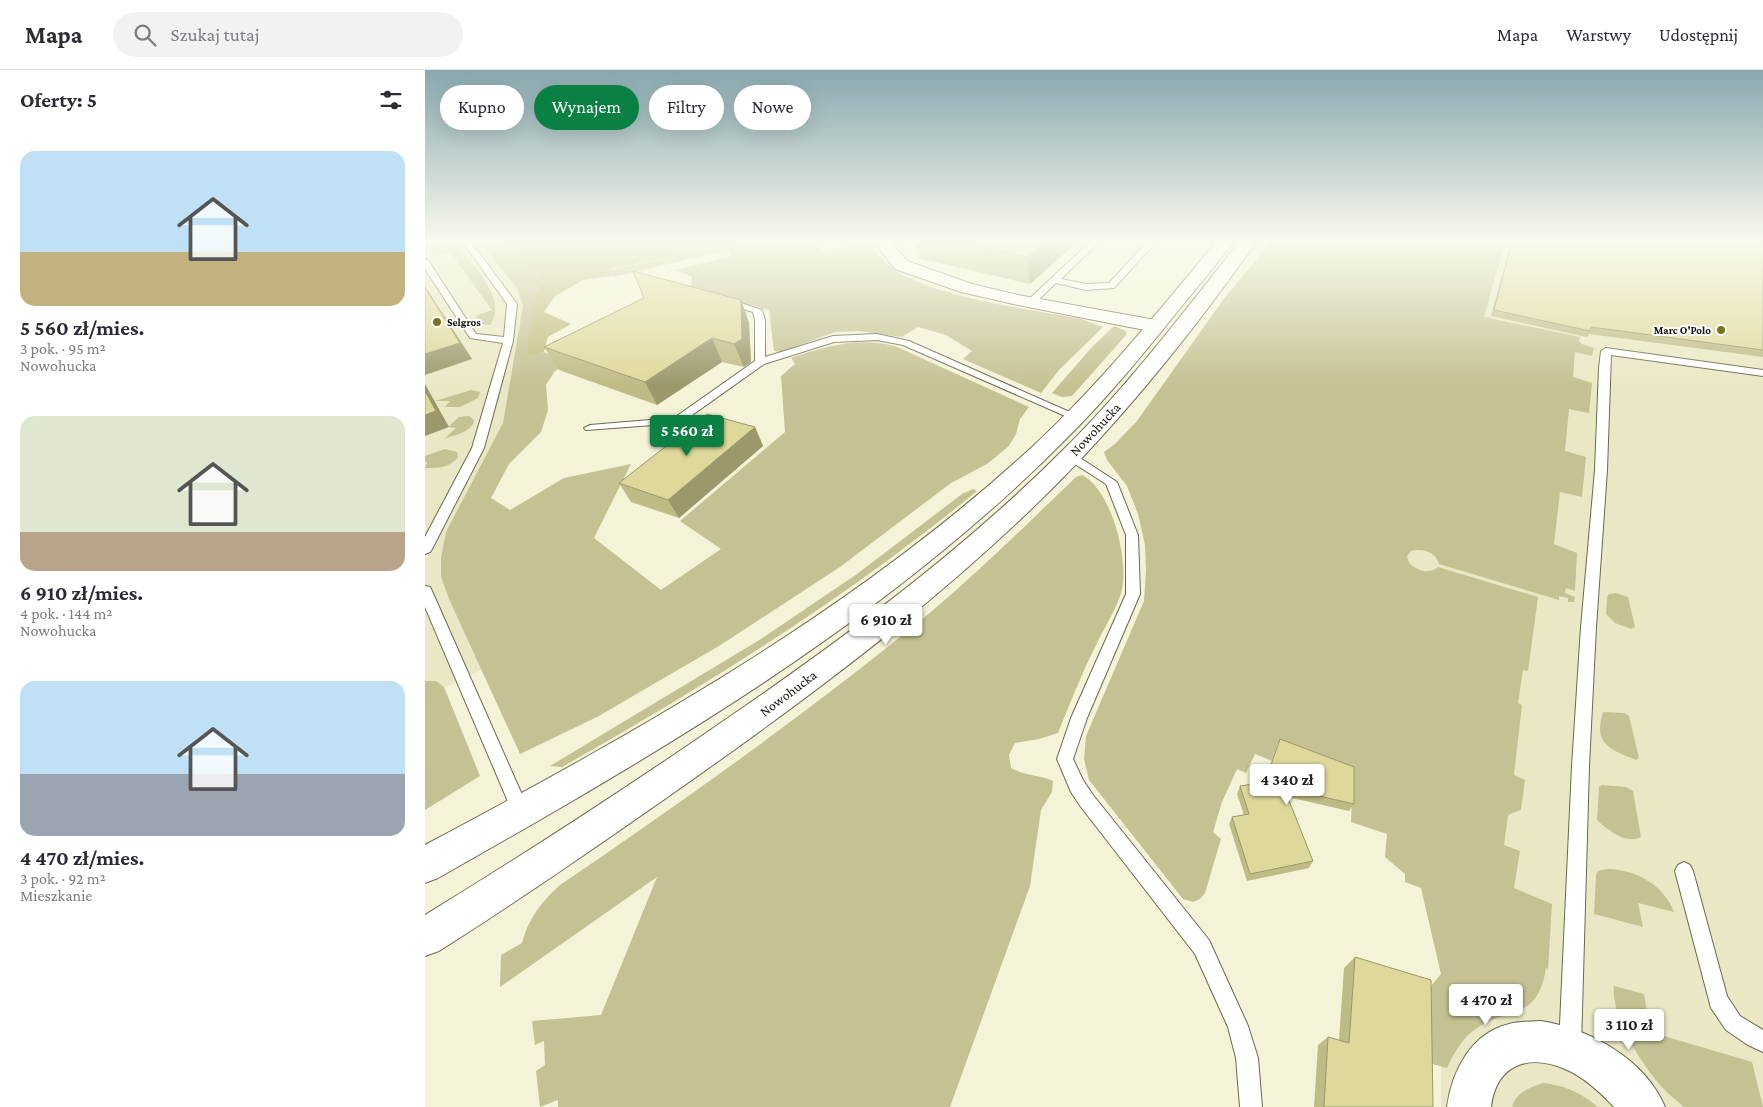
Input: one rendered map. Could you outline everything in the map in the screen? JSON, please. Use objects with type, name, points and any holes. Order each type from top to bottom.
[{"type":"main road","points":[[978,290],[1155,326]]},
{"type":"main road","name":"Nowohucka","points":[[425,865],[673,725],[739,684],[810,636],[926,550],[1033,459],[1076,417],[1185,290]]},
{"type":"main road","name":"Nowohucka","points":[[425,937],[594,829],[741,728],[804,681],[953,563],[1006,517],[1071,456],[1135,385],[1210,290]]},
{"type":"main road","points":[[1469,1107],[1471,1087],[1485,1061],[1508,1045],[1537,1041],[1570,1049],[1601,1066],[1632,1092],[1643,1107]]},
{"type":"lane","points":[[443,290],[473,336],[508,341]]},
{"type":"lane","points":[[425,549],[478,448],[508,341],[512,304],[502,290]]},
{"type":"lane","points":[[1031,302],[1044,290]]},
{"type":"lane","points":[[712,297],[757,310],[760,320],[760,362]]},
{"type":"lane","points":[[590,428],[677,421],[760,362],[833,339],[877,337],[906,343],[1076,417]]},
{"type":"lane","points":[[1570,1049],[1575,858],[1590,584],[1602,452],[1606,351],[1763,373]]},
{"type":"lane","points":[[1071,456],[1111,482],[1132,535],[1133,594],[1079,718],[1065,759],[1077,786],[1087,801],[1202,947],[1238,1026],[1247,1058],[1251,1107]]},
{"type":"lane","points":[[425,591],[521,812]]},
{"type":"lane","points":[[1684,871],[1718,1001],[1733,1023],[1755,1038],[1763,1041]]},
{"type":"shaded area","points":[[425,290],[539,290],[536,294],[514,424],[458,533],[510,656],[425,697]]},
{"type":"shaded area","points":[[478,290],[490,290],[495,304],[495,315],[490,325],[484,325],[475,316],[492,310]]},
{"type":"shaded area","points":[[518,290],[542,290],[526,355],[544,352],[570,362],[555,371],[546,385],[548,410],[541,432],[509,464],[491,498],[510,510],[564,478],[631,464],[594,538],[661,590],[721,549],[680,521],[785,432],[781,376],[795,364],[791,358],[842,344],[881,343],[895,346],[1029,407],[1020,419],[1016,434],[1009,446],[987,464],[951,483],[840,567],[719,646],[597,717],[520,754],[449,599],[441,576],[441,558],[447,530],[503,423],[523,306]]},
{"type":"shaded area","points":[[539,290],[565,290],[555,296],[544,312],[571,324],[548,337],[544,352],[526,356],[536,294]]},
{"type":"shaded area","points":[[703,290],[942,290],[973,299],[1081,319],[1103,327],[1059,370],[1041,393],[963,359],[972,351],[946,335],[918,327],[902,337],[859,331],[835,332],[781,352],[774,351],[769,310]]},
{"type":"shaded area","points":[[1231,290],[1491,290],[1484,317],[1580,337],[1579,341],[1582,344],[1594,348],[1592,356],[1575,352],[1573,377],[1592,383],[1589,413],[1569,409],[1565,451],[1586,457],[1582,497],[1560,492],[1554,544],[1577,553],[1575,591],[1566,588],[1565,593],[1575,597],[1574,602],[1568,602],[1568,598],[1559,596],[1559,600],[1439,564],[1435,556],[1428,552],[1420,550],[1411,551],[1407,556],[1409,563],[1420,570],[1431,571],[1438,567],[1538,597],[1528,671],[1523,670],[1518,703],[1522,705],[1514,775],[1525,780],[1521,810],[1508,816],[1504,845],[1520,851],[1514,888],[1552,904],[1548,969],[1546,968],[1542,985],[1536,997],[1529,1004],[1521,1010],[1489,1021],[1477,1028],[1459,1046],[1447,1068],[1422,1061],[1423,983],[1431,986],[1441,974],[1421,888],[1405,882],[1405,874],[1385,857],[1387,834],[1351,822],[1353,769],[1278,743],[1272,761],[1255,754],[1246,773],[1237,769],[1222,802],[1213,832],[1221,839],[1205,893],[1200,899],[1193,902],[1183,899],[1089,780],[1084,759],[1086,736],[1144,601],[1146,571],[1145,545],[1138,514],[1127,486],[1107,460],[1104,452],[1115,444],[1137,421]]},
{"type":"shaded area","points":[[1434,290],[1763,290],[1763,1107],[1441,1107],[1441,974],[1421,888],[1375,444]]},
{"type":"shaded area","points":[[1114,326],[1126,331],[1127,334],[1072,396],[1062,397],[1052,393],[1092,347]]},
{"type":"shaded area","points":[[471,390],[480,392],[478,398],[460,407],[445,407],[450,401],[435,401]]},
{"type":"shaded area","points":[[469,416],[474,420],[467,430],[444,439],[456,428],[448,427],[459,417]]},
{"type":"shaded area","points":[[445,449],[457,452],[458,457],[455,461],[439,467],[425,468],[427,462],[425,462],[425,456]]},
{"type":"shaded area","points":[[1082,475],[1093,483],[1102,495],[1116,528],[1123,564],[1121,593],[1086,666],[1058,733],[1039,739],[1015,743],[1009,755],[1011,768],[1053,781],[1052,792],[1041,810],[1030,886],[950,1107],[558,1107],[558,1100],[540,1107],[536,1071],[545,1065],[544,1041],[535,1045],[532,1021],[601,1015],[657,877],[500,987],[501,955],[522,943],[532,918],[547,897],[560,885],[749,752],[842,683],[951,595],[1076,477]]},
{"type":"shaded area","points":[[973,489],[977,491],[928,530],[775,638],[723,672],[562,767],[550,766],[761,639],[857,574],[962,494]]},
{"type":"shaded area","points":[[1616,593],[1628,597],[1635,627],[1631,629],[1615,623],[1606,614],[1607,597],[1609,594]]},
{"type":"shaded area","points":[[425,681],[436,681],[444,687],[480,776],[425,810]]},
{"type":"shaded area","points":[[1603,712],[1624,713],[1629,716],[1639,758],[1636,760],[1611,749],[1602,739],[1600,723]]},
{"type":"shaded area","points":[[1602,785],[1626,787],[1633,791],[1641,837],[1635,839],[1623,838],[1597,820],[1599,787]]},
{"type":"shaded area","points":[[1607,869],[1628,872],[1647,880],[1663,894],[1674,912],[1638,903],[1643,927],[1594,914],[1596,875],[1598,871]]},
{"type":"shaded area","points":[[1614,986],[1644,994],[1648,1017],[1661,1021],[1664,1036],[1752,1062],[1763,1107],[1684,1107],[1656,1080],[1638,1055],[1617,1012]]},
{"type":"shaded area","points":[[1543,1083],[1572,1091],[1585,1097],[1598,1107],[1512,1107],[1520,1094]]},
{"type":"building","points":[[425,290],[427,290],[460,343],[425,354]]},
{"type":"building","points":[[641,290],[705,290],[741,300],[742,339],[734,344],[712,338],[645,382],[544,347],[644,298]]},
{"type":"building","points":[[1499,290],[1763,290],[1763,350],[1591,327],[1590,331],[1494,310]]},
{"type":"building","points":[[425,391],[436,411],[425,415]]},
{"type":"building","points":[[707,414],[755,427],[668,500],[619,483]]},
{"type":"building","points":[[1280,739],[1354,767],[1354,804],[1284,788],[1313,861],[1250,874],[1232,817],[1249,814],[1240,786],[1265,782]]},
{"type":"building","points":[[1355,957],[1431,980],[1433,1107],[1324,1107],[1328,1037],[1349,1043]]},
{"type":"place","name":"Selgros","points":[[437,322]]},
{"type":"place","name":"Marc O'Polo","points":[[1721,330]]}]
